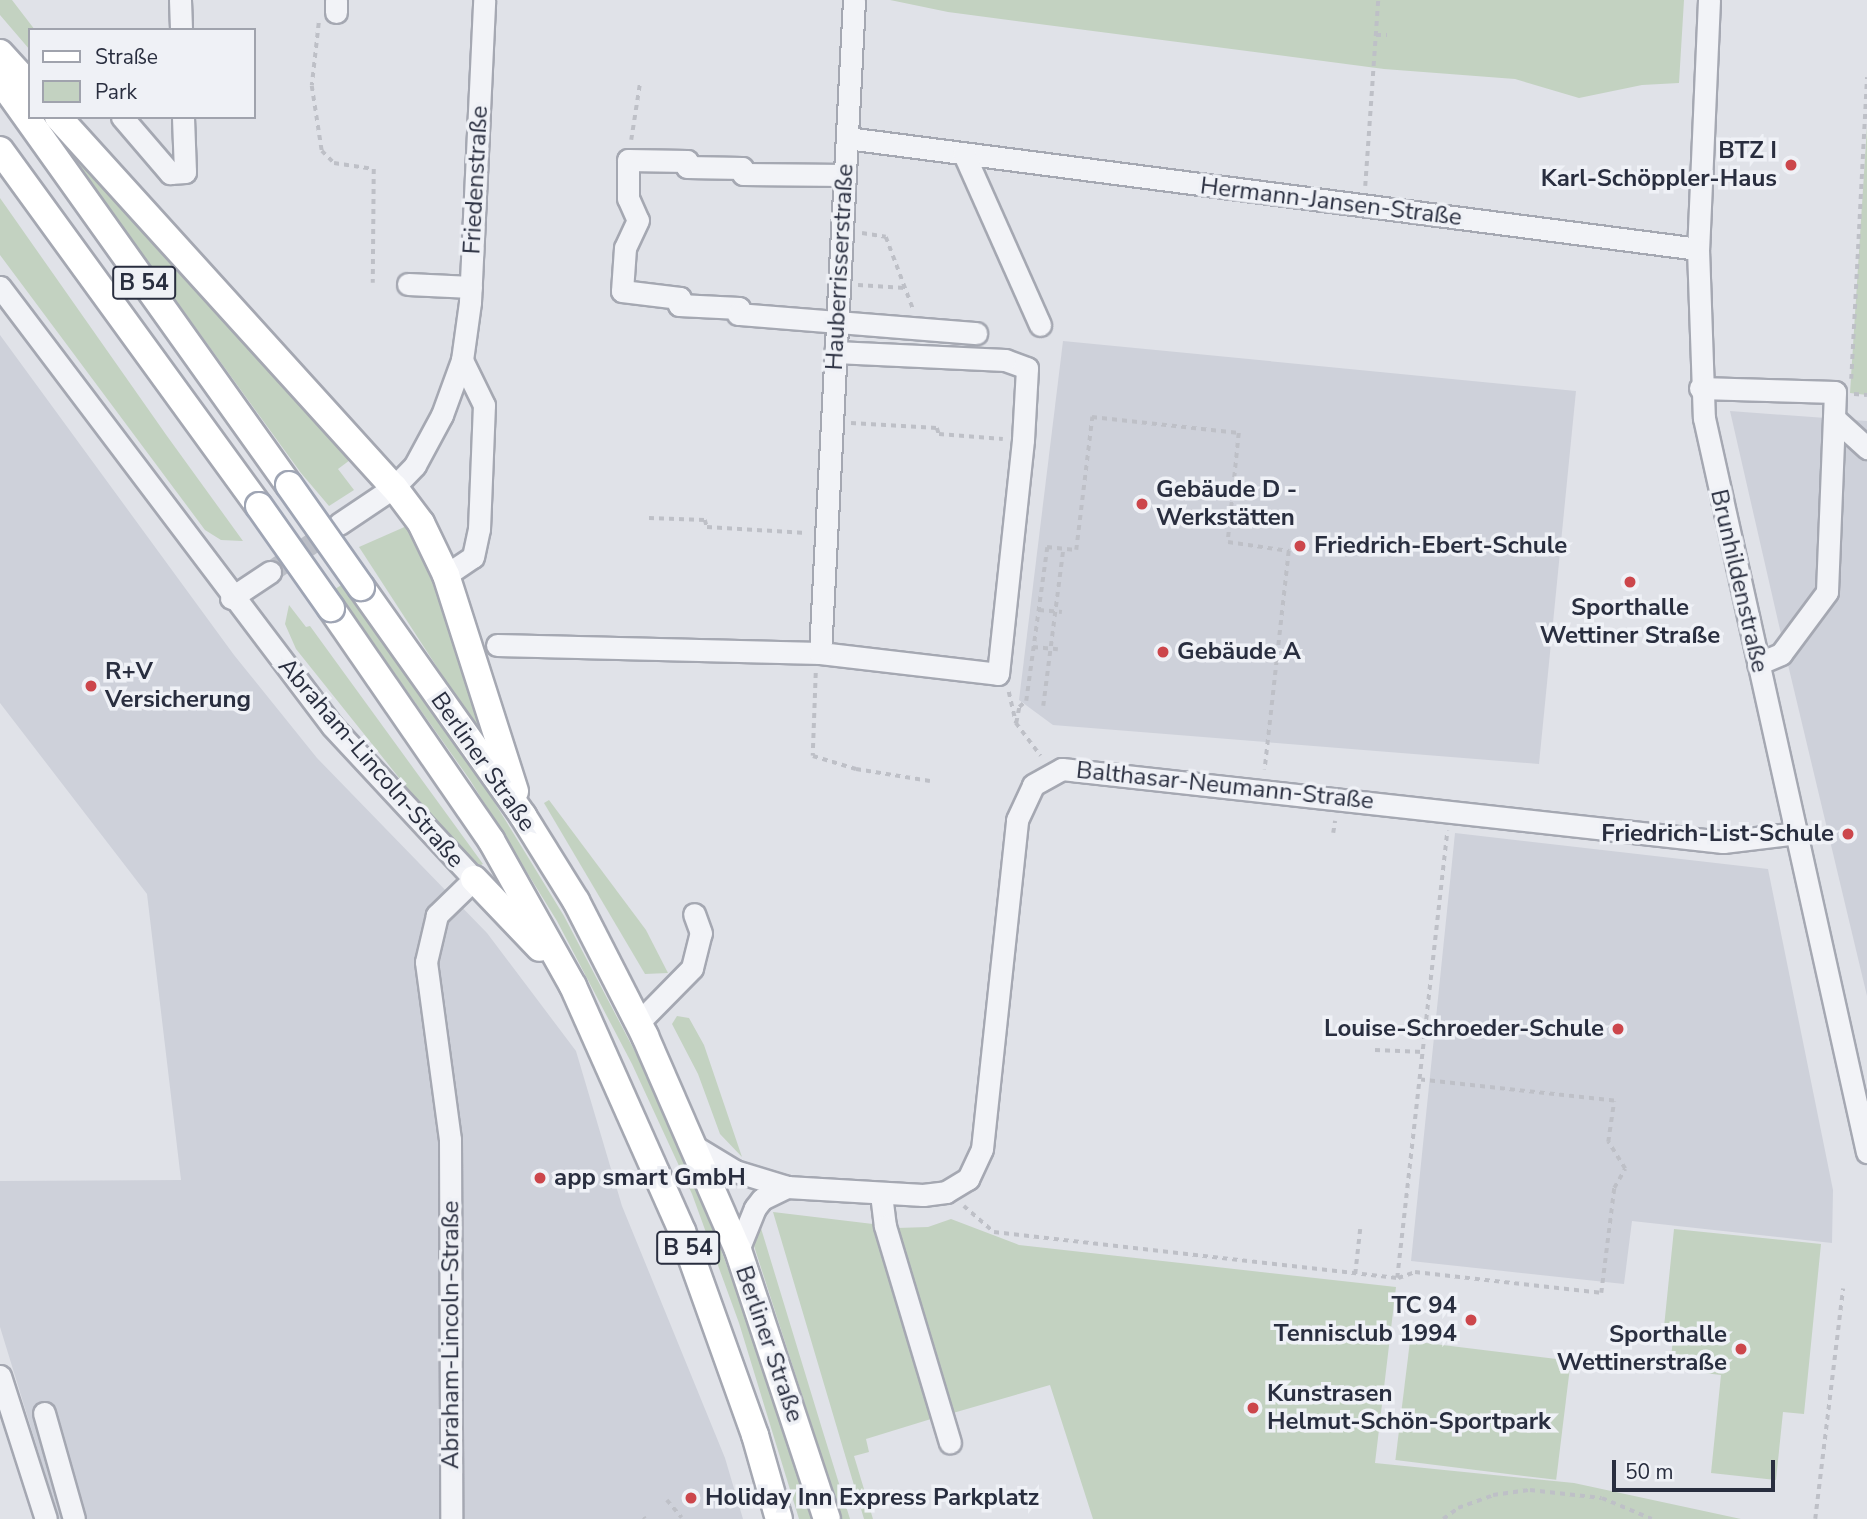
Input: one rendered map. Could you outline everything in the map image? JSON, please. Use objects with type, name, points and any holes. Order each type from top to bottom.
[{"type":"main road","points":[[0,53],[28,84]]},
{"type":"main road","name":"Berliner Straße","points":[[0,80],[523,817],[576,901],[697,1148],[738,1250],[827,1519]]},
{"type":"main road","points":[[60,119],[394,487],[421,523],[446,575],[523,817]]},
{"type":"main road","name":"Berliner Straße","points":[[0,150],[260,506],[491,841],[573,986],[677,1219],[755,1435],[779,1519]]},
{"type":"main road","points":[[474,879],[573,986]]},
{"type":"street","points":[[180,0],[181,28]]},
{"type":"street","name":"Friedenstraße","points":[[339,524],[394,487],[429,442],[462,360],[471,287],[484,0]]},
{"type":"street","name":"Hauberrisserstraße","points":[[820,653],[854,0]]},
{"type":"street","name":"Brunhildenstraße","points":[[1709,0],[1698,249],[1700,388],[1758,664],[1867,1152]]},
{"type":"street","points":[[124,119],[170,173],[185,172],[183,119]]},
{"type":"street","name":"Hermann-Jansen-Straße","points":[[847,138],[1698,249]]},
{"type":"street","points":[[964,153],[1040,325]]},
{"type":"street","points":[[845,175],[743,174],[742,169],[687,167],[687,161],[628,160],[628,198],[638,220],[625,248],[625,295],[680,298],[680,305],[738,308],[738,314],[837,319],[976,332]]},
{"type":"street","points":[[408,284],[471,287]]},
{"type":"street","name":"Abraham-Lincoln-Straße","points":[[0,287],[231,598],[332,726],[474,879],[437,915],[426,962],[449,1126],[451,1519]]},
{"type":"street","points":[[497,645],[820,653],[998,674],[1023,440],[1027,368],[1005,360],[835,352]]},
{"type":"street","points":[[446,575],[473,557],[479,529],[484,405],[462,360]]},
{"type":"street","points":[[1700,388],[1835,391],[1827,592],[1781,654],[1758,664]]},
{"type":"street","points":[[1834,418],[1867,448]]},
{"type":"street","points":[[231,598],[270,572]]},
{"type":"street","name":"Balthasar-Neumann-Straße","points":[[946,1192],[968,1179],[982,1149],[1017,820],[1026,794],[1052,772],[1081,768],[1723,842],[1797,832]]},
{"type":"street","points":[[638,1023],[692,968],[701,933],[694,914]]},
{"type":"street","points":[[697,1148],[734,1171],[787,1187],[881,1194],[946,1192]]},
{"type":"street","points":[[738,1250],[755,1208],[762,1199],[787,1187]]},
{"type":"street","points":[[881,1194],[885,1226],[950,1442]]},
{"type":"street","points":[[0,1376],[46,1519]]},
{"type":"street","points":[[44,1413],[74,1519]]},
{"type":"path","points":[[1363,206],[1378,0]]},
{"type":"path","points":[[336,5],[321,19],[313,51],[316,125],[323,151],[334,163],[374,169],[373,283]]},
{"type":"path","points":[[1376,35],[1387,35]]},
{"type":"path","points":[[1850,393],[1867,77]]},
{"type":"path","points":[[628,160],[639,82]]},
{"type":"path","points":[[842,230],[886,237],[919,327]]},
{"type":"path","points":[[839,283],[905,288]]},
{"type":"path","points":[[1016,723],[1019,706],[1026,701],[1047,547],[1076,550],[1092,417],[1239,433],[1228,542],[1289,551],[1274,668],[1263,789]]},
{"type":"path","points":[[832,422],[937,428],[939,435],[1023,440]]},
{"type":"path","points":[[649,518],[705,520],[707,527],[826,534]]},
{"type":"path","points":[[1043,706],[1063,549]]},
{"type":"path","points":[[1038,610],[1062,612]]},
{"type":"path","points":[[1033,647],[1058,649]]},
{"type":"path","points":[[820,653],[813,756],[856,769],[930,781]]},
{"type":"path","points":[[998,674],[1008,690],[1016,723],[1052,772]]},
{"type":"path","points":[[1397,1278],[1450,811]]},
{"type":"path","points":[[1375,1050],[1424,1052]]},
{"type":"path","points":[[946,1192],[994,1232],[1355,1274],[1397,1278],[1415,1272],[1601,1293],[1614,1188],[1625,1169],[1608,1142],[1614,1101],[1421,1080]]},
{"type":"path","points":[[1355,1274],[1360,1229]]},
{"type":"path","points":[[1815,1519],[1843,1289]]},
{"type":"path","points":[[1443,1519],[1458,1508],[1493,1494],[1530,1490],[1602,1498],[1651,1519]]},
{"type":"path","points":[[667,1500],[682,1518]]},
{"type":"shaded area","points":[[0,335],[234,655],[317,758],[487,933],[576,1051],[622,1206],[725,1458],[743,1519],[59,1519],[0,1327],[0,1181],[181,1180],[147,894],[0,703]]},
{"type":"shaded area","name":"Friedrich-Ebert-Schule","points":[[1063,341],[1576,391],[1539,764],[1053,725],[1019,700]]},
{"type":"shaded area","points":[[1730,411],[1867,421],[1867,996],[1789,669]]},
{"type":"shaded area","name":"Louise-Schroeder-Schule","points":[[1455,833],[1768,869],[1833,1190],[1832,1243],[1632,1221],[1624,1284],[1411,1261]]},
{"type":"green space","points":[[0,0],[12,0],[33,28],[28,28],[28,48],[0,15]]},
{"type":"green space","points":[[890,0],[1684,0],[1679,83],[1642,85],[1579,98],[1515,79],[1384,69],[948,12]]},
{"type":"green space","points":[[1867,126],[1867,395],[1850,393]]},
{"type":"green space","points":[[51,128],[354,457],[338,469],[354,490],[329,506],[301,473]]},
{"type":"green space","points":[[0,198],[243,541],[221,540],[205,530],[0,255]]},
{"type":"green space","points":[[409,525],[436,581],[485,741],[359,547]]},
{"type":"green space","points":[[343,584],[479,777],[564,916],[641,1063],[699,1191],[748,1322],[811,1519],[799,1519],[739,1323],[692,1194],[632,1064],[557,921],[470,780],[335,589]]},
{"type":"green space","points":[[289,605],[306,627],[310,626],[483,864],[479,866],[416,799],[296,649],[285,624]]},
{"type":"green space","points":[[549,800],[646,930],[668,973],[645,974],[544,803]]},
{"type":"green space","points":[[677,1016],[689,1018],[704,1045],[742,1157],[720,1134],[698,1074],[672,1024]]},
{"type":"green space","points":[[773,1212],[873,1224],[931,1419],[866,1439],[869,1452],[854,1456],[873,1519],[864,1519]]},
{"type":"green space","points":[[951,1219],[1019,1245],[1396,1287],[1375,1463],[1574,1483],[1741,1519],[1093,1519],[1050,1385],[953,1413],[897,1228],[928,1227]]},
{"type":"green space","points":[[760,1225],[850,1519],[842,1519],[754,1246]]},
{"type":"green space","name":"Sporthalle Wettinerstraße","points":[[1674,1229],[1821,1244],[1804,1414],[1783,1412],[1776,1480],[1711,1473],[1721,1375],[1670,1369],[1674,1328],[1664,1327]]},
{"type":"green space","points":[[1410,1341],[1571,1361],[1556,1480],[1395,1460]]},
{"type":"tunnel","points":[[270,572],[337,526]]},
{"type":"place","name":"BTZ I Karl-Schöppler-Haus","points":[[1791,165]]},
{"type":"place","name":"Gebäude D - Werkstätten","points":[[1142,504]]},
{"type":"place","name":"Friedrich-Ebert-Schule","points":[[1300,546]]},
{"type":"place","name":"Sporthalle Wettiner Straße","points":[[1630,582]]},
{"type":"place","name":"Gebäude A","points":[[1163,652]]},
{"type":"place","name":"R+V Versicherung","points":[[91,686]]},
{"type":"place","name":"Friedrich-List-Schule","points":[[1848,834]]},
{"type":"place","name":"Louise-Schroeder-Schule","points":[[1618,1029]]},
{"type":"place","name":"app smart GmbH","points":[[540,1178]]},
{"type":"place","name":"TC 94 Tennisclub 1994","points":[[1471,1320]]},
{"type":"place","name":"Sporthalle Wettinerstraße","points":[[1741,1349]]},
{"type":"place","name":"Kunstrasen Helmut-Schön-Sportpark","points":[[1253,1408]]},
{"type":"place","name":"Holiday Inn Express Parkplatz","points":[[691,1498]]}]
